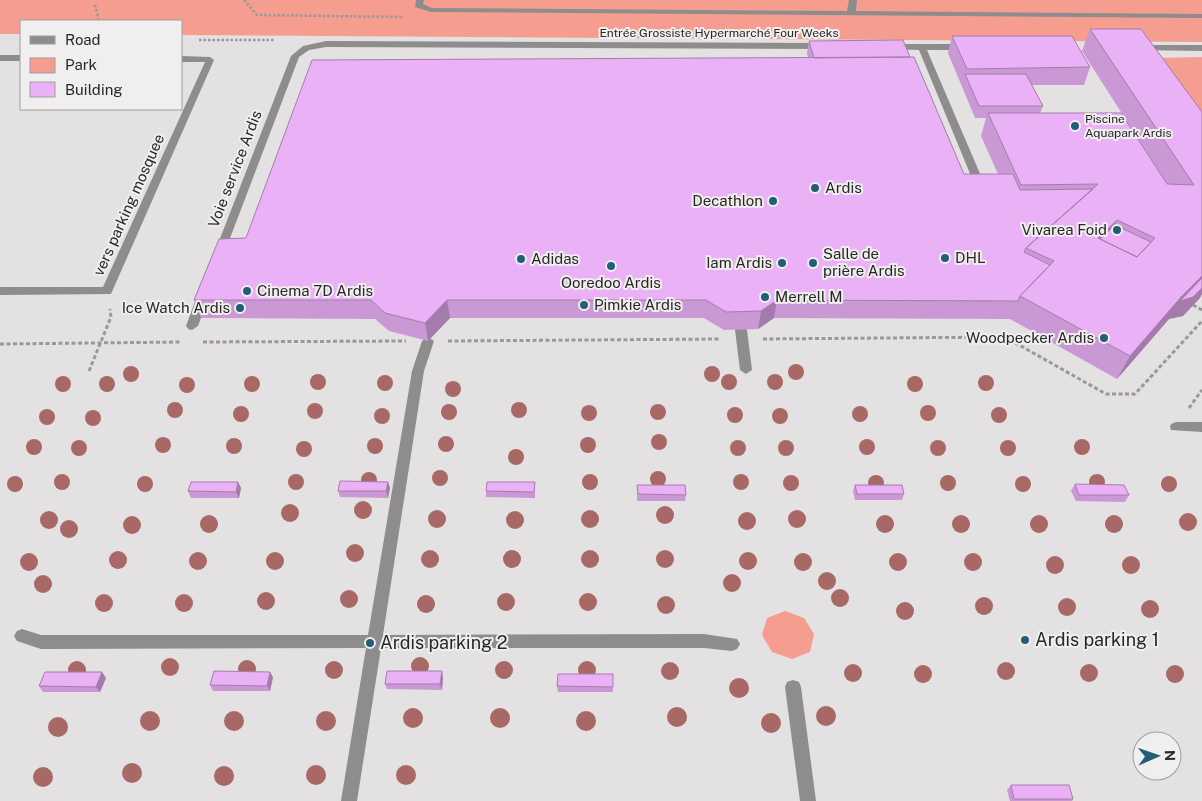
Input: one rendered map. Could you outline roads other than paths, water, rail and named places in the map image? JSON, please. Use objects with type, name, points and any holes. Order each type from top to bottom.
[{"type":"street","points":[[420,0],[418,5],[421,7],[441,10],[1202,16]]},
{"type":"street","points":[[441,10],[448,0]]},
{"type":"street","points":[[850,14],[853,0]]},
{"type":"street","name":"Entrée Grossiste Hypermarché Four Weeks","points":[[326,44],[833,46]]},
{"type":"street","name":"Voie service Ardis","points":[[217,261],[295,56],[306,48],[326,44]]},
{"type":"street","points":[[882,47],[972,47]]},
{"type":"street","points":[[922,47],[976,176]]},
{"type":"street","points":[[1132,48],[1202,48]]},
{"type":"street","points":[[0,58],[20,58]]},
{"type":"street","name":"vers parking mosquee","points":[[0,292],[107,291],[210,60],[182,60]]},
{"type":"street","points":[[192,326],[206,288]]},
{"type":"street","points":[[741,334],[746,370]]},
{"type":"street","points":[[349,801],[418,371],[428,341]]},
{"type":"street","points":[[1176,427],[1202,427]]},
{"type":"street","points":[[22,636],[41,642],[704,641],[732,644]]},
{"type":"street","points":[[793,686],[808,801]]},
{"type":"place","name":"Piscine Aquapark Ardis","points":[[1075,126]]},
{"type":"place","name":"Ardis","points":[[815,188]]},
{"type":"place","name":"Decathlon","points":[[773,201]]},
{"type":"place","name":"Vivarea Foid","points":[[1117,230]]},
{"type":"place","name":"DHL","points":[[945,258]]},
{"type":"place","name":"Adidas","points":[[521,259]]},
{"type":"place","name":"Iam Ardis","points":[[782,263]]},
{"type":"place","name":"Salle de prière Ardis","points":[[813,263]]},
{"type":"place","name":"Ooredoo Ardis","points":[[611,266]]},
{"type":"place","name":"Cinema 7D Ardis","points":[[247,291]]},
{"type":"place","name":"Merrell M","points":[[765,297]]},
{"type":"place","name":"Pimkie Ardis","points":[[584,305]]},
{"type":"place","name":"Ice Watch Ardis","points":[[240,308]]},
{"type":"place","name":"Woodpecker Ardis","points":[[1104,338]]},
{"type":"place","name":"Ardis parking 1","points":[[1025,640]]},
{"type":"place","name":"Ardis parking 2","points":[[370,643]]}]
